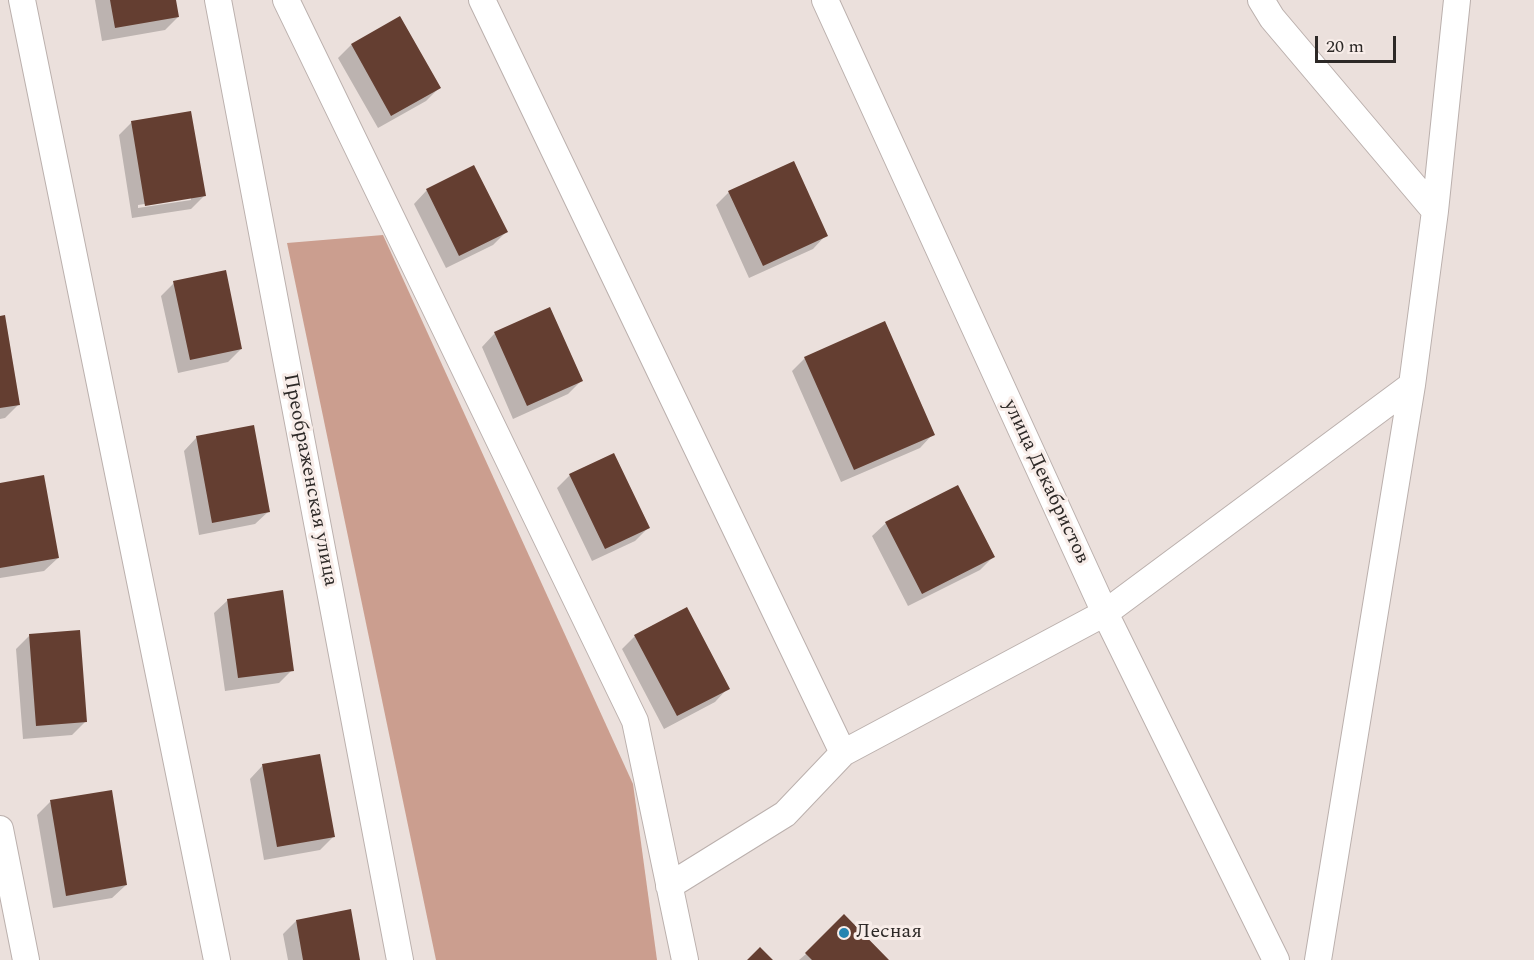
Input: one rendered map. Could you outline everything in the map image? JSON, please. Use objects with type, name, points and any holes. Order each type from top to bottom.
[{"type":"street","points":[[22,0],[217,960]]},
{"type":"street","name":"Преображенская улица","points":[[218,0],[400,960]]},
{"type":"street","points":[[286,0],[635,722],[685,960]]},
{"type":"street","points":[[482,0],[843,753]]},
{"type":"street","name":"улица Декабристов","points":[[825,0],[1105,613],[1276,960]]},
{"type":"street","points":[[1261,0],[1272,18],[1435,211]]},
{"type":"street","points":[[1318,960],[1412,385],[1435,211],[1457,0]]},
{"type":"street","points":[[669,886],[785,814],[843,753],[1105,613],[1412,385]]},
{"type":"street","points":[[0,829],[26,960]]},
{"type":"shaded area","points":[[383,235],[633,784],[657,960],[436,960],[287,243]]},
{"type":"building","points":[[110,0],[176,0],[179,17],[115,28]]},
{"type":"building","points":[[400,16],[441,88],[391,116],[351,44]]},
{"type":"building","points":[[191,111],[206,196],[145,206],[131,121]]},
{"type":"building","points":[[794,161],[828,236],[763,266],[728,191]]},
{"type":"building","points":[[474,165],[508,232],[459,256],[426,189]]},
{"type":"building","points":[[226,270],[242,349],[190,360],[173,281]]},
{"type":"building","points":[[550,307],[583,381],[527,406],[494,332]]},
{"type":"building","points":[[5,315],[20,405],[0,408],[0,316]]},
{"type":"building","points":[[885,321],[935,435],[854,470],[804,357]]},
{"type":"building","points":[[254,425],[270,512],[212,523],[196,436]]},
{"type":"building","points":[[614,453],[650,528],[605,549],[569,474]]},
{"type":"building","points":[[44,475],[59,558],[0,568],[0,483]]},
{"type":"building","points":[[958,485],[995,557],[922,594],[885,522]]},
{"type":"building","points":[[283,590],[294,671],[238,678],[227,599]]},
{"type":"building","points":[[687,607],[730,689],[677,716],[634,635]]},
{"type":"building","points":[[80,630],[87,722],[36,726],[29,634]]},
{"type":"building","points":[[320,754],[335,837],[277,847],[262,764]]},
{"type":"building","points":[[112,790],[127,885],[66,896],[50,800]]},
{"type":"building","points":[[351,909],[360,960],[303,960],[296,920]]},
{"type":"building","name":"Лесная","points":[[844,914],[889,960],[812,960],[805,953]]},
{"type":"building","points":[[760,947],[773,960],[747,960]]},
{"type":"place","name":"Лесная","points":[[844,933]]}]
